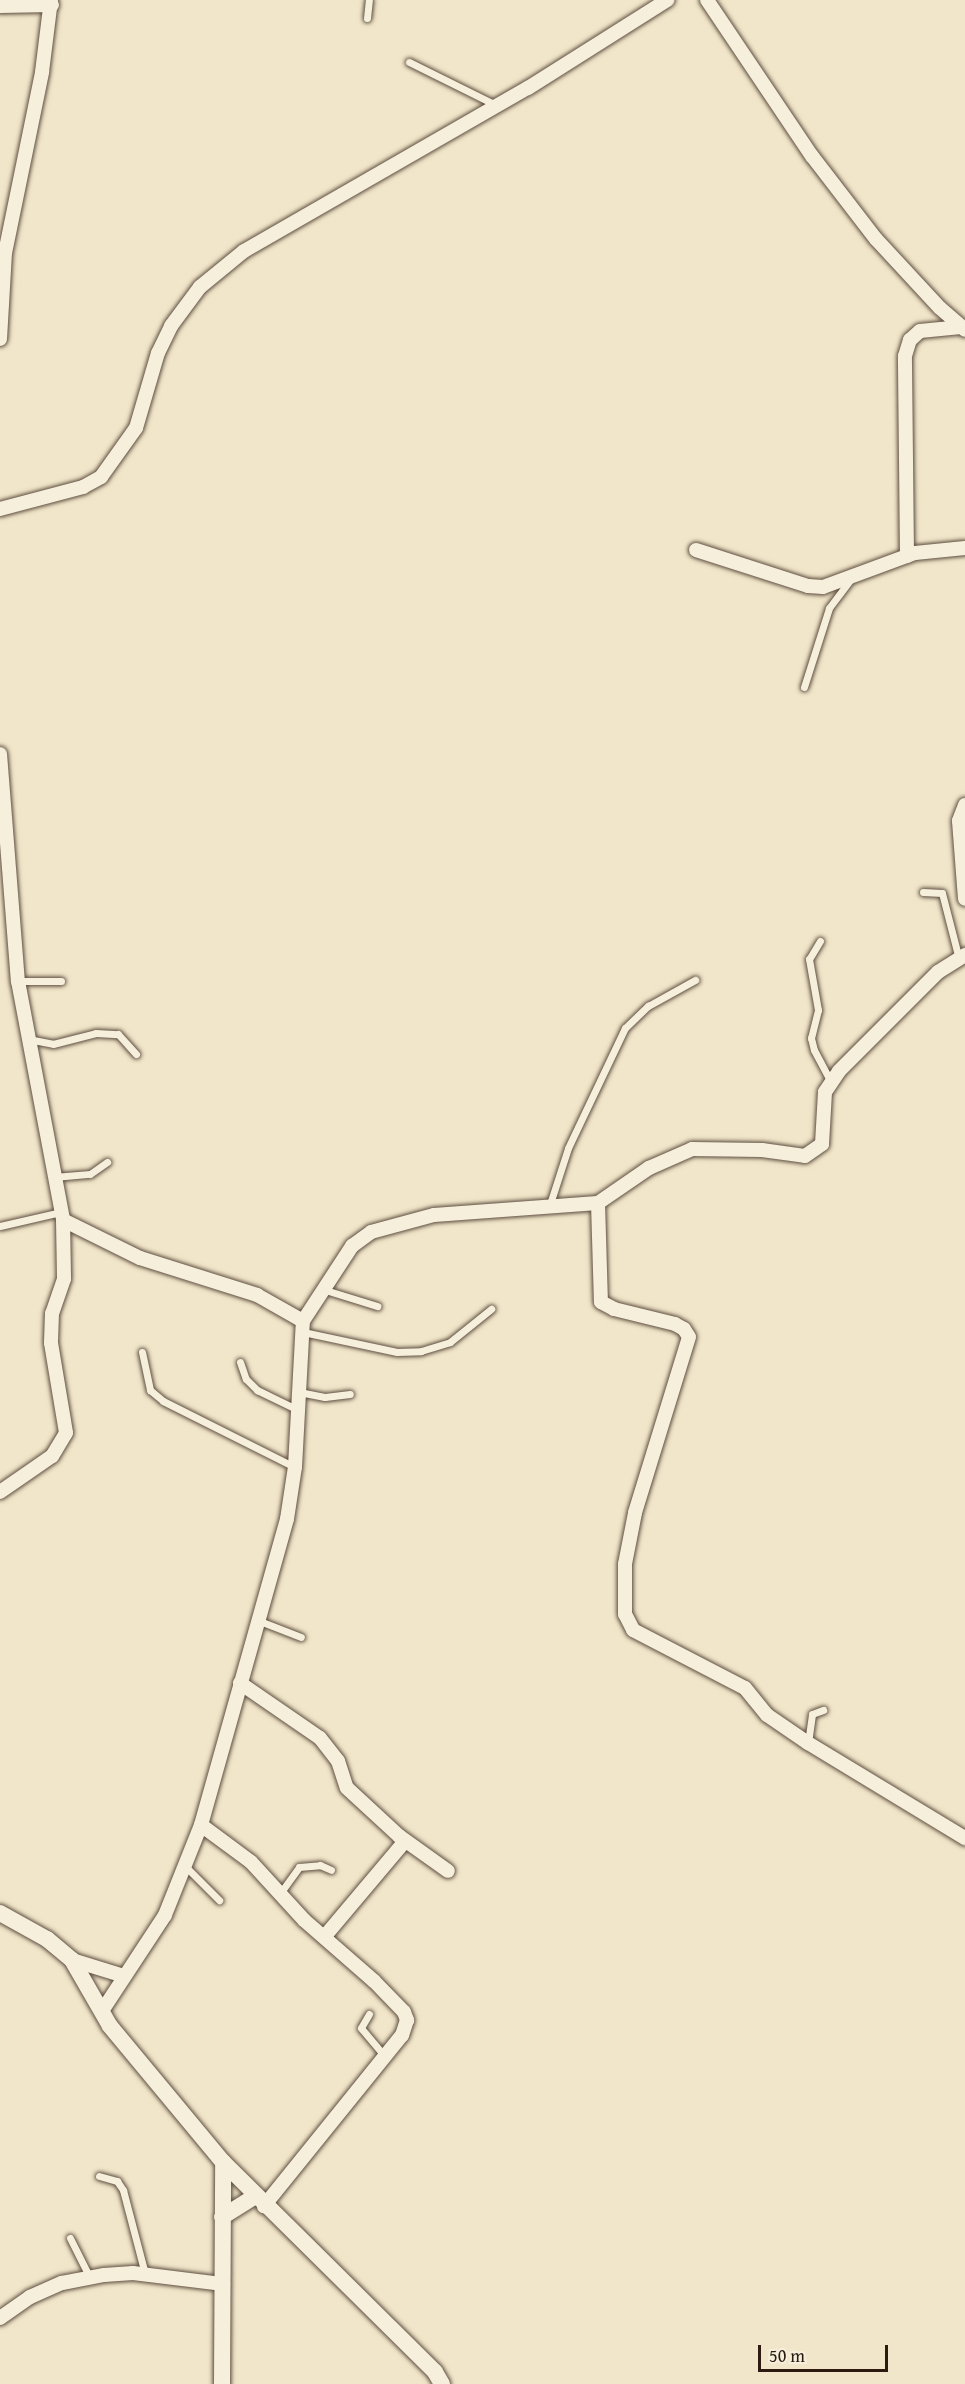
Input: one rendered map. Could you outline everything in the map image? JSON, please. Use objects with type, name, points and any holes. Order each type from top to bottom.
[{"type":"street","points":[[0,509],[83,486],[101,477],[136,428],[158,353],[171,326],[200,287],[244,251],[496,105],[667,0]]},
{"type":"street","points":[[707,0],[812,156],[876,239],[963,328]]},
{"type":"street","points":[[0,6],[51,3],[3,252],[0,339]]},
{"type":"street","points":[[906,556],[905,356],[910,340],[920,331],[963,328]]},
{"type":"street","points":[[696,550],[808,586],[835,585],[906,556],[965,548]]},
{"type":"street","points":[[0,754],[18,981],[62,1216],[64,1279],[52,1313],[51,1343],[66,1433],[52,1456],[1,1490]]},
{"type":"street","points":[[965,805],[959,821],[965,899]]},
{"type":"street","points":[[102,2012],[165,1915],[201,1825],[287,1519],[295,1467],[303,1326],[322,1289],[352,1246],[371,1232],[401,1221],[434,1215],[598,1203],[649,1168],[692,1149],[762,1150],[805,1156],[818,1150],[822,1144],[825,1092],[831,1082],[938,972],[962,957]]},
{"type":"street","points":[[598,1203],[601,1302],[614,1309],[675,1324],[684,1329],[689,1337],[635,1513],[625,1564],[625,1614],[633,1630],[745,1688],[767,1715],[808,1743],[965,1838]]},
{"type":"street","points":[[62,1216],[140,1258],[258,1296],[303,1326]]},
{"type":"street","points":[[240,1683],[320,1738],[338,1761],[342,1782],[347,1788],[405,1841],[448,1871]]},
{"type":"street","points":[[201,1825],[251,1862],[281,1892],[304,1920],[325,1936],[404,2012],[406,2020],[402,2035],[385,2057],[259,2201],[222,2217]]},
{"type":"street","points":[[325,1936],[405,1841]]},
{"type":"street","points":[[0,1913],[47,1939],[72,1960],[102,2012],[223,2162],[259,2201],[435,2372],[442,2384]]},
{"type":"street","points":[[72,1960],[124,1976]]},
{"type":"street","points":[[222,2384],[223,2162]]},
{"type":"street","points":[[0,2318],[30,2297],[62,2283],[90,2278],[145,2274],[223,2284]]},
{"type":"lane","points":[[367,18],[369,0]]},
{"type":"lane","points":[[409,62],[496,105]]},
{"type":"lane","points":[[804,687],[829,608],[851,579]]},
{"type":"lane","points":[[923,892],[942,893],[962,957]]},
{"type":"lane","points":[[820,941],[809,959],[818,1010],[812,1038],[814,1050],[831,1082]]},
{"type":"lane","points":[[549,1207],[568,1148],[624,1028],[648,1006],[695,980]]},
{"type":"lane","points":[[18,981],[61,981]]},
{"type":"lane","points":[[28,1038],[53,1044],[96,1032],[118,1034],[136,1054]]},
{"type":"lane","points":[[54,1177],[90,1174],[107,1162]]},
{"type":"lane","points":[[0,1226],[62,1216]]},
{"type":"lane","points":[[322,1289],[377,1306]]},
{"type":"lane","points":[[303,1326],[397,1352],[421,1351],[450,1342],[491,1310]]},
{"type":"lane","points":[[142,1353],[150,1390],[163,1401],[295,1467]]},
{"type":"lane","points":[[240,1362],[246,1378],[257,1390],[298,1410]]},
{"type":"lane","points":[[299,1392],[325,1397],[350,1394]]},
{"type":"lane","points":[[257,1620],[301,1636]]},
{"type":"lane","points":[[808,1743],[812,1714],[823,1710]]},
{"type":"lane","points":[[281,1892],[299,1867],[320,1865],[331,1870]]},
{"type":"lane","points":[[186,1867],[219,1900]]},
{"type":"lane","points":[[369,2014],[361,2028],[385,2057]]},
{"type":"lane","points":[[99,2176],[117,2181],[123,2190],[145,2274]]},
{"type":"lane","points":[[70,2238],[90,2278]]}]
